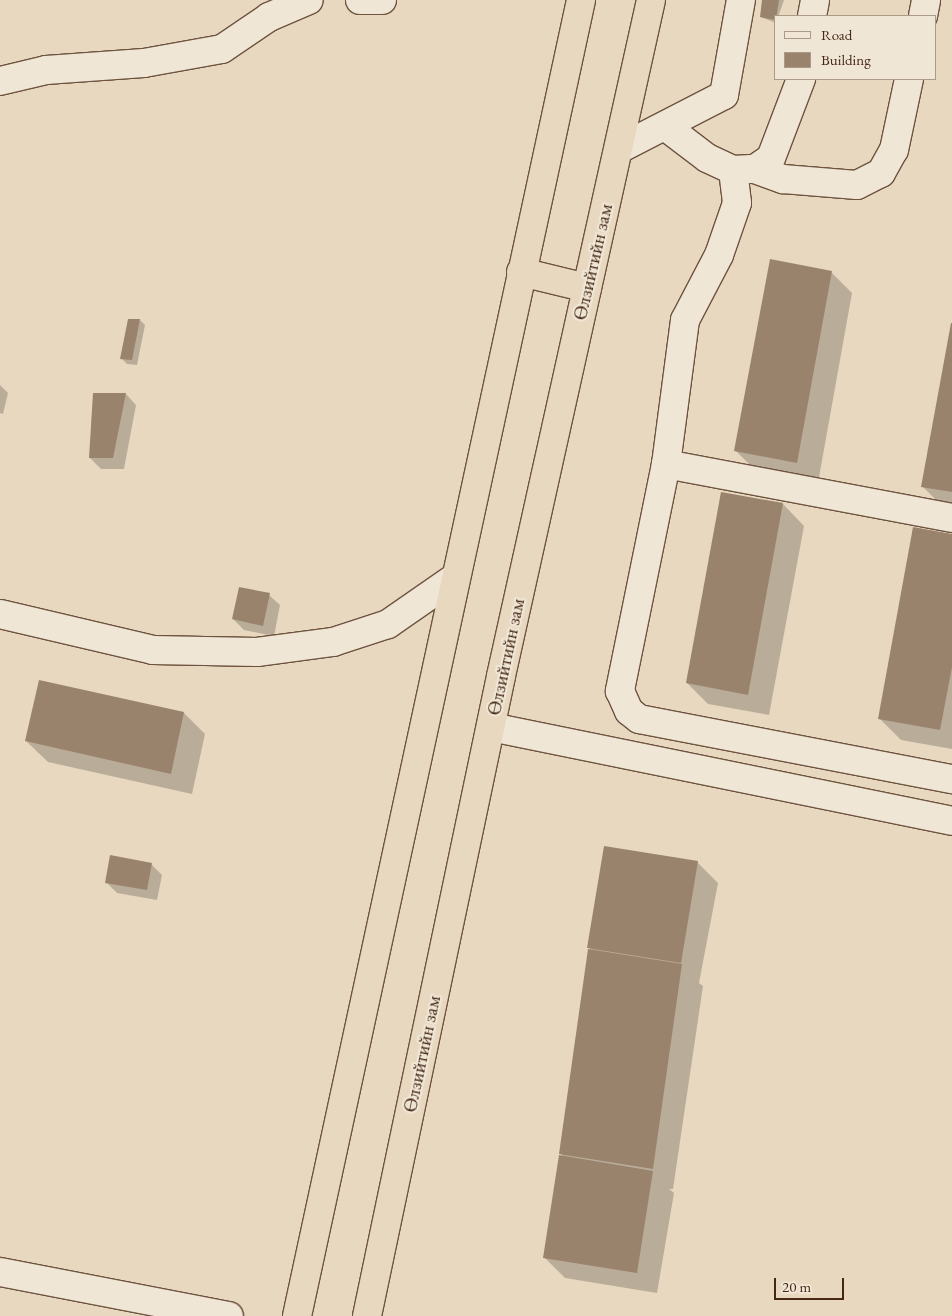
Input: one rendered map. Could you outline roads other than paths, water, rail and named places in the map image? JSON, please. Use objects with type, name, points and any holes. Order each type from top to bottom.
[{"type":"highway","points":[[297,1316],[453,579],[580,0]]},
{"type":"highway","name":"Өлзийтийн зам","points":[[367,1316],[491,727],[586,288],[619,149],[651,0]]},
{"type":"highway","points":[[521,272],[586,288]]},
{"type":"street","points":[[0,81],[46,70],[144,62],[222,49],[269,17],[309,0]]},
{"type":"street","points":[[360,0],[382,0]]},
{"type":"street","points":[[619,149],[724,95],[741,0]]},
{"type":"street","points":[[812,15],[815,0]]},
{"type":"street","points":[[923,15],[926,0]]},
{"type":"street","points":[[744,170],[771,158],[801,80]]},
{"type":"street","points":[[665,126],[707,158],[744,170],[783,179],[857,185],[881,173],[894,150],[910,80]]},
{"type":"street","points":[[744,170],[737,203],[719,255],[684,320],[666,464],[620,691],[629,711],[639,719],[952,779]]},
{"type":"street","points":[[666,464],[952,518]]},
{"type":"street","points":[[0,614],[153,650],[257,652],[333,642],[388,624],[453,579]]},
{"type":"street","points":[[491,727],[952,821]]},
{"type":"street","points":[[0,1272],[212,1315]]}]
